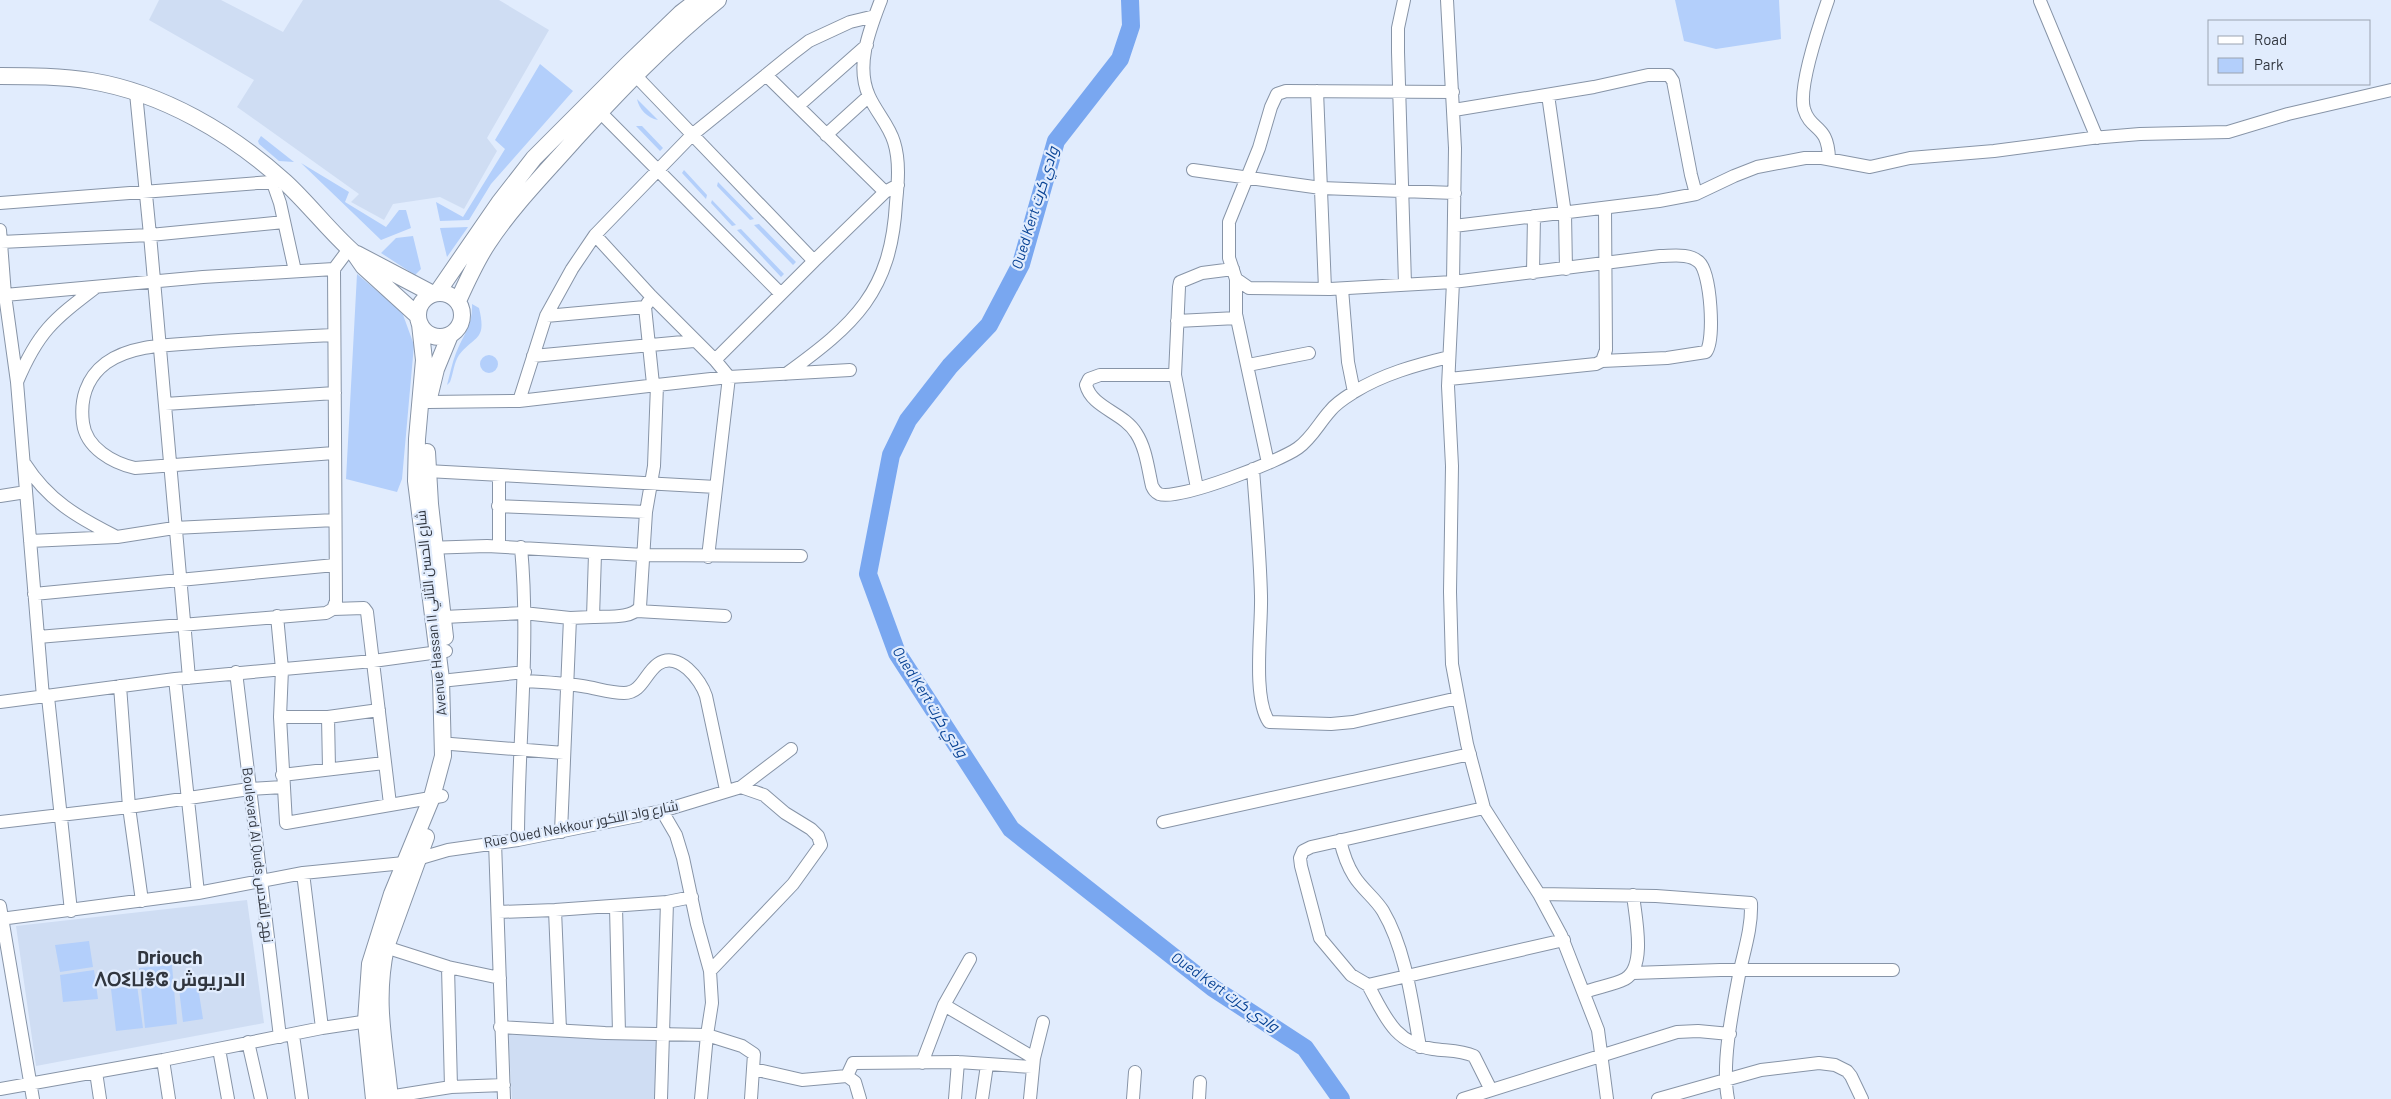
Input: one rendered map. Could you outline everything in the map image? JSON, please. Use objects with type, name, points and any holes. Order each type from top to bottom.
[{"type":"main road","points":[[419,320],[420,305],[435,293],[499,203],[534,158],[634,58],[681,13],[698,0]]},
{"type":"main road","points":[[458,300],[483,252],[507,217],[635,75],[675,36],[718,0]]},
{"type":"main road","points":[[0,76],[71,78],[111,85],[182,111],[222,133],[278,182],[351,251],[363,266],[419,320],[430,335],[440,337],[450,335],[460,326],[462,320],[461,306],[458,300],[448,294],[435,293],[351,251]]},
{"type":"main road","name":"Avenue Hassan II شارع الحسن الثاني","points":[[419,320],[424,360],[417,439],[416,481],[444,617],[441,679],[443,756],[437,796]]},
{"type":"main road","name":"Avenue Hassan II شارع الحسن الثاني","points":[[383,1098],[367,985],[412,860],[449,768],[451,744],[450,680],[442,651],[430,548],[427,471],[428,402],[436,369],[450,335]]},
{"type":"street","points":[[786,374],[843,330],[865,304],[877,283],[891,245],[898,184],[897,155],[894,142],[869,96],[862,73],[867,45],[881,0]]},
{"type":"street","points":[[1404,0],[1398,28],[1405,284]]},
{"type":"street","points":[[1447,0],[1454,110],[1455,192],[1454,282],[1449,357],[1452,466],[1451,641],[1458,698],[1484,808],[1539,894],[1564,940],[1585,992],[1598,1030],[1607,1099]]},
{"type":"street","points":[[1828,0],[1810,64],[1804,106],[1810,119],[1820,128],[1827,140],[1829,159]]},
{"type":"street","points":[[2040,1],[2097,138]]},
{"type":"street","points":[[520,401],[546,316],[572,270],[595,235],[692,134],[809,41],[850,22],[875,16]]},
{"type":"street","points":[[798,106],[867,45]]},
{"type":"street","points":[[635,75],[814,261]]},
{"type":"street","points":[[766,75],[886,192]]},
{"type":"street","points":[[1454,110],[1548,95],[1648,75],[1668,75],[1673,81],[1696,194]]},
{"type":"street","points":[[1454,226],[1605,209],[1696,194],[1734,176],[1767,164],[1805,158],[1829,159],[1870,167],[1900,160],[1994,152],[2148,133],[2228,132],[2288,114],[2391,90]]},
{"type":"street","points":[[1268,463],[1234,302],[1234,274],[1228,245],[1228,222],[1259,148],[1271,107],[1277,94],[1286,91],[1453,92]]},
{"type":"street","points":[[1317,91],[1325,290]]},
{"type":"street","points":[[136,93],[189,678]]},
{"type":"street","points":[[1548,95],[1565,214],[1566,269]]},
{"type":"street","points":[[826,135],[869,96]]},
{"type":"street","points":[[600,112],[781,294]]},
{"type":"street","points":[[1194,170],[1321,188],[1455,192]]},
{"type":"street","points":[[0,202],[278,182],[284,222],[295,271]]},
{"type":"street","points":[[715,360],[814,261],[886,192],[898,184]]},
{"type":"street","points":[[1602,361],[1606,350],[1605,209]]},
{"type":"street","points":[[1533,272],[1534,216]]},
{"type":"street","points":[[71,912],[38,637],[22,460],[18,382],[5,333],[5,295],[1,236],[150,235],[284,222]]},
{"type":"street","points":[[595,235],[648,302],[715,360],[729,377],[708,557]]},
{"type":"street","points":[[333,609],[336,602],[334,270],[351,251]]},
{"type":"street","points":[[1197,488],[1175,374],[1180,282],[1202,273],[1234,274],[1249,288],[1325,290],[1454,282],[1683,255],[1698,261],[1707,276],[1711,338],[1706,352],[1667,358],[1602,361],[1596,364],[1449,379]]},
{"type":"street","points":[[5,295],[295,271],[334,270]]},
{"type":"street","points":[[18,382],[33,347],[52,322],[95,288]]},
{"type":"street","points":[[1342,289],[1348,362],[1354,392]]},
{"type":"street","points":[[546,316],[648,302]]},
{"type":"street","points":[[637,611],[640,607],[646,512],[652,485],[656,434],[655,385],[648,345],[648,302]]},
{"type":"street","points":[[1177,321],[1237,318]]},
{"type":"street","points":[[334,335],[159,346],[119,355],[96,370],[86,387],[82,411],[84,427],[89,439],[102,454],[116,462],[134,468],[334,453]]},
{"type":"street","points":[[533,356],[694,341]]},
{"type":"street","points":[[1248,365],[1309,353]]},
{"type":"street","points":[[1175,374],[1100,375],[1089,379],[1086,385],[1090,396],[1096,402],[1116,413],[1136,433],[1142,445],[1154,491],[1160,495],[1197,488],[1268,463],[1299,447],[1309,438],[1330,410],[1354,392],[1382,377],[1421,363],[1449,357]]},
{"type":"street","points":[[428,402],[520,401],[729,377],[850,370]]},
{"type":"street","points":[[165,404],[335,393]]},
{"type":"street","points":[[22,460],[46,493],[77,516],[117,537]]},
{"type":"street","points":[[1253,469],[1261,596],[1262,706],[1269,722],[1331,724],[1354,722],[1458,698]]},
{"type":"street","points":[[427,471],[652,485],[716,487]]},
{"type":"street","points":[[499,476],[499,547]]},
{"type":"street","points":[[0,496],[26,492]]},
{"type":"street","points":[[498,506],[646,512]]},
{"type":"street","points":[[30,541],[117,537],[174,528],[335,520]]},
{"type":"street","points":[[430,548],[521,547],[594,554],[644,556],[801,556]]},
{"type":"street","points":[[518,840],[520,750],[525,676],[524,581],[521,547]]},
{"type":"street","points":[[593,617],[594,554]]},
{"type":"street","points":[[34,594],[335,565]]},
{"type":"street","points":[[38,637],[183,626],[326,613],[333,609],[364,608],[367,612],[390,804]]},
{"type":"street","points":[[444,617],[523,613],[570,618],[630,614],[637,611],[725,616]]},
{"type":"street","points":[[277,616],[282,669],[280,718],[286,823],[437,796]]},
{"type":"street","points":[[560,832],[570,618]]},
{"type":"street","points":[[0,702],[175,679],[373,661],[442,651]]},
{"type":"street","points":[[450,680],[525,676],[622,693],[630,692],[641,685],[660,663],[677,663],[685,667],[702,684],[726,790]]},
{"type":"street","name":"Boulevard Al Quds نهج القدس","points":[[236,672],[262,882],[287,1036],[302,1099]]},
{"type":"street","points":[[175,679],[186,797],[198,893]]},
{"type":"street","points":[[120,686],[129,807],[142,901]]},
{"type":"street","points":[[280,718],[328,717],[379,710]]},
{"type":"street","points":[[328,717],[329,768]]},
{"type":"street","points":[[451,744],[564,753]]},
{"type":"street","points":[[741,786],[791,749]]},
{"type":"street","points":[[1163,822],[1470,754]]},
{"type":"street","points":[[0,822],[129,807],[249,789],[329,768],[384,763]]},
{"type":"street","points":[[710,971],[793,884],[821,845],[818,836],[811,829],[785,813],[764,795],[741,786]]},
{"type":"street","name":"Rue Oued Nekkour شارع واد النکور","points":[[1,915],[71,912],[198,893],[302,873],[412,860],[495,842],[518,840],[560,832],[662,810],[741,786]]},
{"type":"street","points":[[1484,808],[1340,840],[1303,851],[1300,858],[1320,938],[1351,975],[1368,985],[1398,1034],[1409,1043],[1420,1047],[1465,1052],[1474,1056],[1491,1090]]},
{"type":"street","points":[[662,810],[676,835],[692,897],[696,924],[710,971],[712,1003],[701,1099]]},
{"type":"street","points":[[1340,840],[1343,853],[1354,877],[1383,911],[1407,976],[1420,1047]]},
{"type":"street","points":[[495,842],[504,1099]]},
{"type":"street","points":[[302,873],[322,1028]]},
{"type":"street","points":[[1539,894],[1633,895],[1751,903],[1746,946],[1740,970],[1730,1034],[1726,1079],[1728,1099]]},
{"type":"street","points":[[1585,992],[1625,979],[1632,973],[1638,959],[1633,895]]},
{"type":"street","points":[[498,912],[616,907],[667,902],[692,897]]},
{"type":"street","points":[[661,1099],[667,902]]},
{"type":"street","points":[[616,907],[619,1033]]},
{"type":"street","points":[[556,910],[560,1030]]},
{"type":"street","points":[[1,915],[33,1099]]},
{"type":"street","points":[[1368,985],[1564,940]]},
{"type":"street","points":[[380,946],[448,967],[500,978]]},
{"type":"street","points":[[922,1063],[944,1005],[970,959]]},
{"type":"street","points":[[448,967],[451,1087]]},
{"type":"street","points":[[1632,973],[1740,970],[1893,970]]},
{"type":"street","points":[[944,1005],[1033,1062]]},
{"type":"street","points":[[0,1089],[373,1020]]},
{"type":"street","points":[[1030,1099],[1033,1062],[1043,1022]]},
{"type":"street","points":[[500,1027],[707,1035],[750,1050],[755,1059],[751,1099]]},
{"type":"street","points":[[1463,1099],[1677,1032],[1698,1031],[1730,1034]]},
{"type":"street","points":[[248,1042],[261,1099]]},
{"type":"street","points":[[220,1049],[228,1099]]},
{"type":"street","points":[[162,1060],[169,1099]]},
{"type":"street","points":[[848,1076],[853,1063],[958,1062],[987,1065],[1033,1062]]},
{"type":"street","points":[[955,1099],[958,1062]]},
{"type":"street","points":[[1658,1099],[1726,1079],[1783,1066],[1828,1064],[1841,1067],[1851,1076],[1862,1099]]},
{"type":"street","points":[[982,1099],[987,1065]]},
{"type":"street","points":[[753,1069],[802,1080],[848,1076],[855,1082],[860,1099]]},
{"type":"street","points":[[96,1072],[100,1099]]},
{"type":"street","points":[[1133,1099],[1135,1072]]},
{"type":"street","points":[[1199,1099],[1200,1082]]},
{"type":"street","points":[[383,1098],[451,1087],[504,1085]]},
{"type":"shaded area","points":[[159,0],[221,0],[283,32],[303,0],[499,0],[549,30],[487,138],[497,151],[464,209],[440,197],[393,204],[384,220],[351,202],[359,194],[237,107],[254,80],[149,20]]},
{"type":"shaded area","points":[[247,900],[264,1023],[36,1066],[16,926]]},
{"type":"shaded area","points":[[508,1034],[658,1041],[655,1099],[512,1099]]},
{"type":"green space","points":[[1675,0],[1779,0],[1781,39],[1716,49],[1684,41]]},
{"type":"green space","points":[[540,64],[573,91],[491,184],[469,220],[440,221],[436,202],[463,217],[505,149],[495,140]]},
{"type":"green space","points":[[637,99],[658,120],[644,113]]},
{"type":"green space","points":[[636,126],[642,126],[663,148],[660,151]]},
{"type":"green space","points":[[261,136],[294,162],[279,161],[259,144],[258,141]]},
{"type":"green space","points":[[301,163],[349,192],[345,202],[386,227],[399,210],[406,210],[411,228],[381,240]]},
{"type":"green space","points":[[684,170],[707,195],[706,199],[682,173]]},
{"type":"green space","points":[[718,182],[754,219],[750,220],[717,186]]},
{"type":"green space","points":[[712,200],[736,225],[732,226],[711,203]]},
{"type":"green space","points":[[759,224],[796,262],[793,265],[754,225]]},
{"type":"green space","points":[[468,227],[447,257],[440,228]]},
{"type":"green space","points":[[741,229],[784,274],[781,277],[737,230]]},
{"type":"green space","points":[[413,236],[421,269],[415,275],[381,253],[396,238]]},
{"type":"green space","points":[[357,274],[402,312],[414,345],[402,479],[397,492],[346,479]]},
{"type":"green space","points":[[472,304],[479,308],[482,326],[478,336],[459,355],[450,382],[447,385],[455,357],[471,318]]},
{"type":"green space","points":[[489,355],[495,358],[498,364],[495,370],[489,373],[483,370],[480,364],[483,358]]},
{"type":"green space","points":[[89,941],[93,967],[60,972],[55,945]]},
{"type":"green space","points":[[172,965],[177,1024],[145,1028],[139,968]]},
{"type":"green space","points":[[94,970],[98,999],[63,1002],[60,975]]},
{"type":"green space","points":[[137,985],[143,1028],[116,1031],[111,989]]},
{"type":"green space","points":[[198,987],[203,1019],[183,1022],[179,989]]},
{"type":"waterway","name":"Oued Kert وادي كرت","points":[[1130,0],[1131,26],[1120,59],[1056,141],[1021,264],[989,325],[950,366],[908,420],[891,455],[868,574],[897,653],[1011,829],[1213,988],[1305,1048],[1341,1099]]},
{"type":"district","name":"Driouch ⴷⵔⵉⵡⴻⵛ الدريوش","points":[[170,968]]}]
